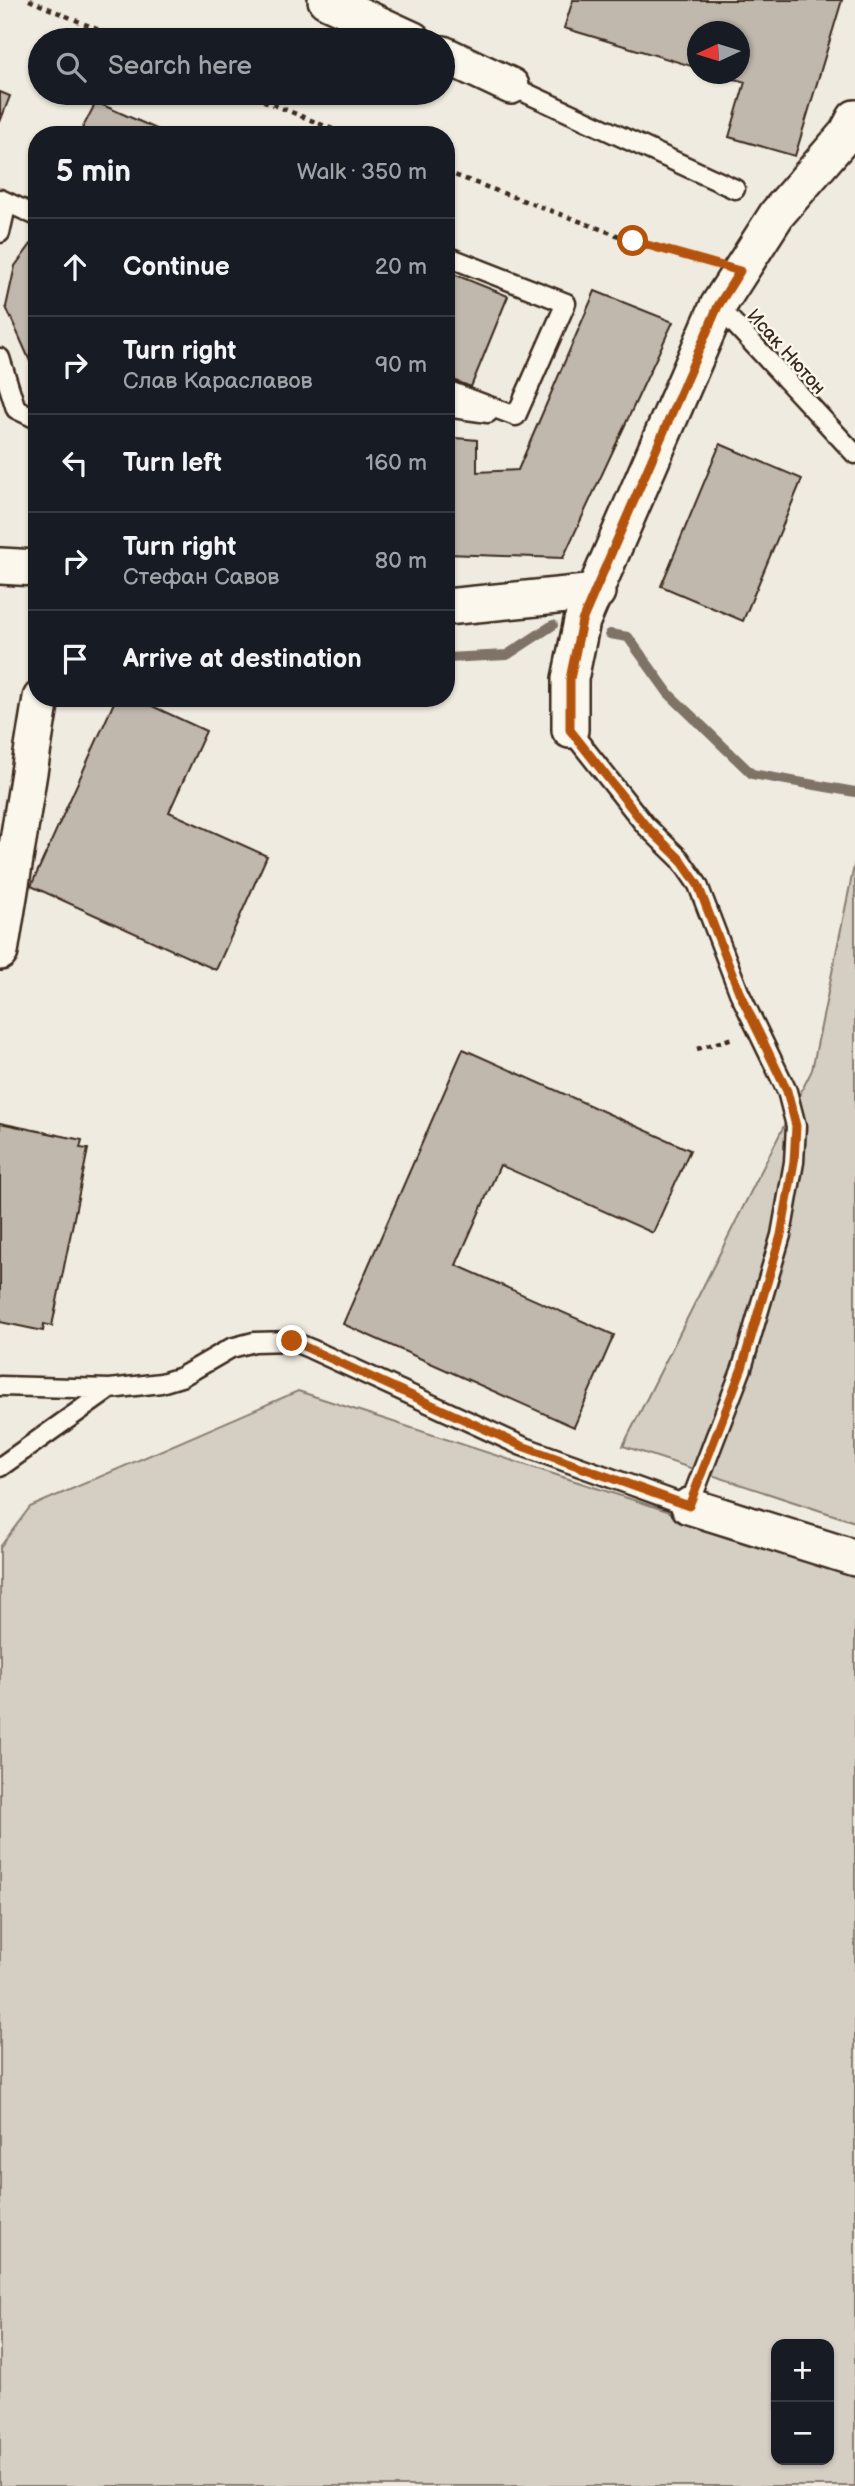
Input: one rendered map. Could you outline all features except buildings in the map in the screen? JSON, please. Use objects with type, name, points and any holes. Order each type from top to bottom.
[{"type":"street","points":[[326,0],[387,28]]},
{"type":"street","points":[[455,60],[511,86]]},
{"type":"street","points":[[570,730],[570,679],[582,621],[597,592],[718,306],[777,214],[846,133],[855,118]]},
{"type":"street","points":[[0,566],[28,568]]},
{"type":"street","points":[[455,606],[597,592]]},
{"type":"street","points":[[0,952],[40,707]]},
{"type":"street","points":[[689,1506],[855,1558]]},
{"type":"lane","points":[[511,86],[735,190]]},
{"type":"lane","points":[[0,233],[3,201],[28,212]]},
{"type":"lane","points":[[455,260],[566,303],[516,416]]},
{"type":"lane","name":"Исак Нютон","points":[[718,306],[855,454]]},
{"type":"lane","points":[[0,358],[16,409],[28,415]]},
{"type":"lane","points":[[455,393],[516,416]]},
{"type":"lane","points":[[455,408],[516,416]]},
{"type":"lane","points":[[0,1386],[110,1389],[161,1383],[181,1377],[231,1348],[264,1341],[292,1341],[522,1446],[689,1506],[742,1368],[781,1235],[794,1162],[796,1126],[787,1091],[739,992],[698,885],[680,859],[645,825],[570,730]]},
{"type":"lane","points":[[0,1466],[110,1389]]},
{"type":"path","points":[[29,0],[94,28]]},
{"type":"path","points":[[274,105],[325,126]]},
{"type":"path","points":[[455,176],[633,241],[740,271]]},
{"type":"path","points":[[697,1049],[756,1030]]},
{"type":"shaded area","points":[[855,861],[855,1522],[623,1446],[812,1070]]},
{"type":"shaded area","points":[[298,1391],[855,1572],[855,2486],[0,2486],[0,1547],[30,1507]]},
{"type":"waterway","points":[[455,658],[507,655],[553,625]]},
{"type":"waterway","points":[[610,634],[628,637],[669,694],[752,774],[855,792]]},
{"type":"route","points":[[292,1341],[522,1446],[689,1506],[742,1368],[781,1235],[794,1162],[796,1126],[787,1091],[739,992],[698,885],[680,859],[645,825],[570,730],[570,679],[582,621],[597,592],[718,306],[740,271],[633,241]]}]
